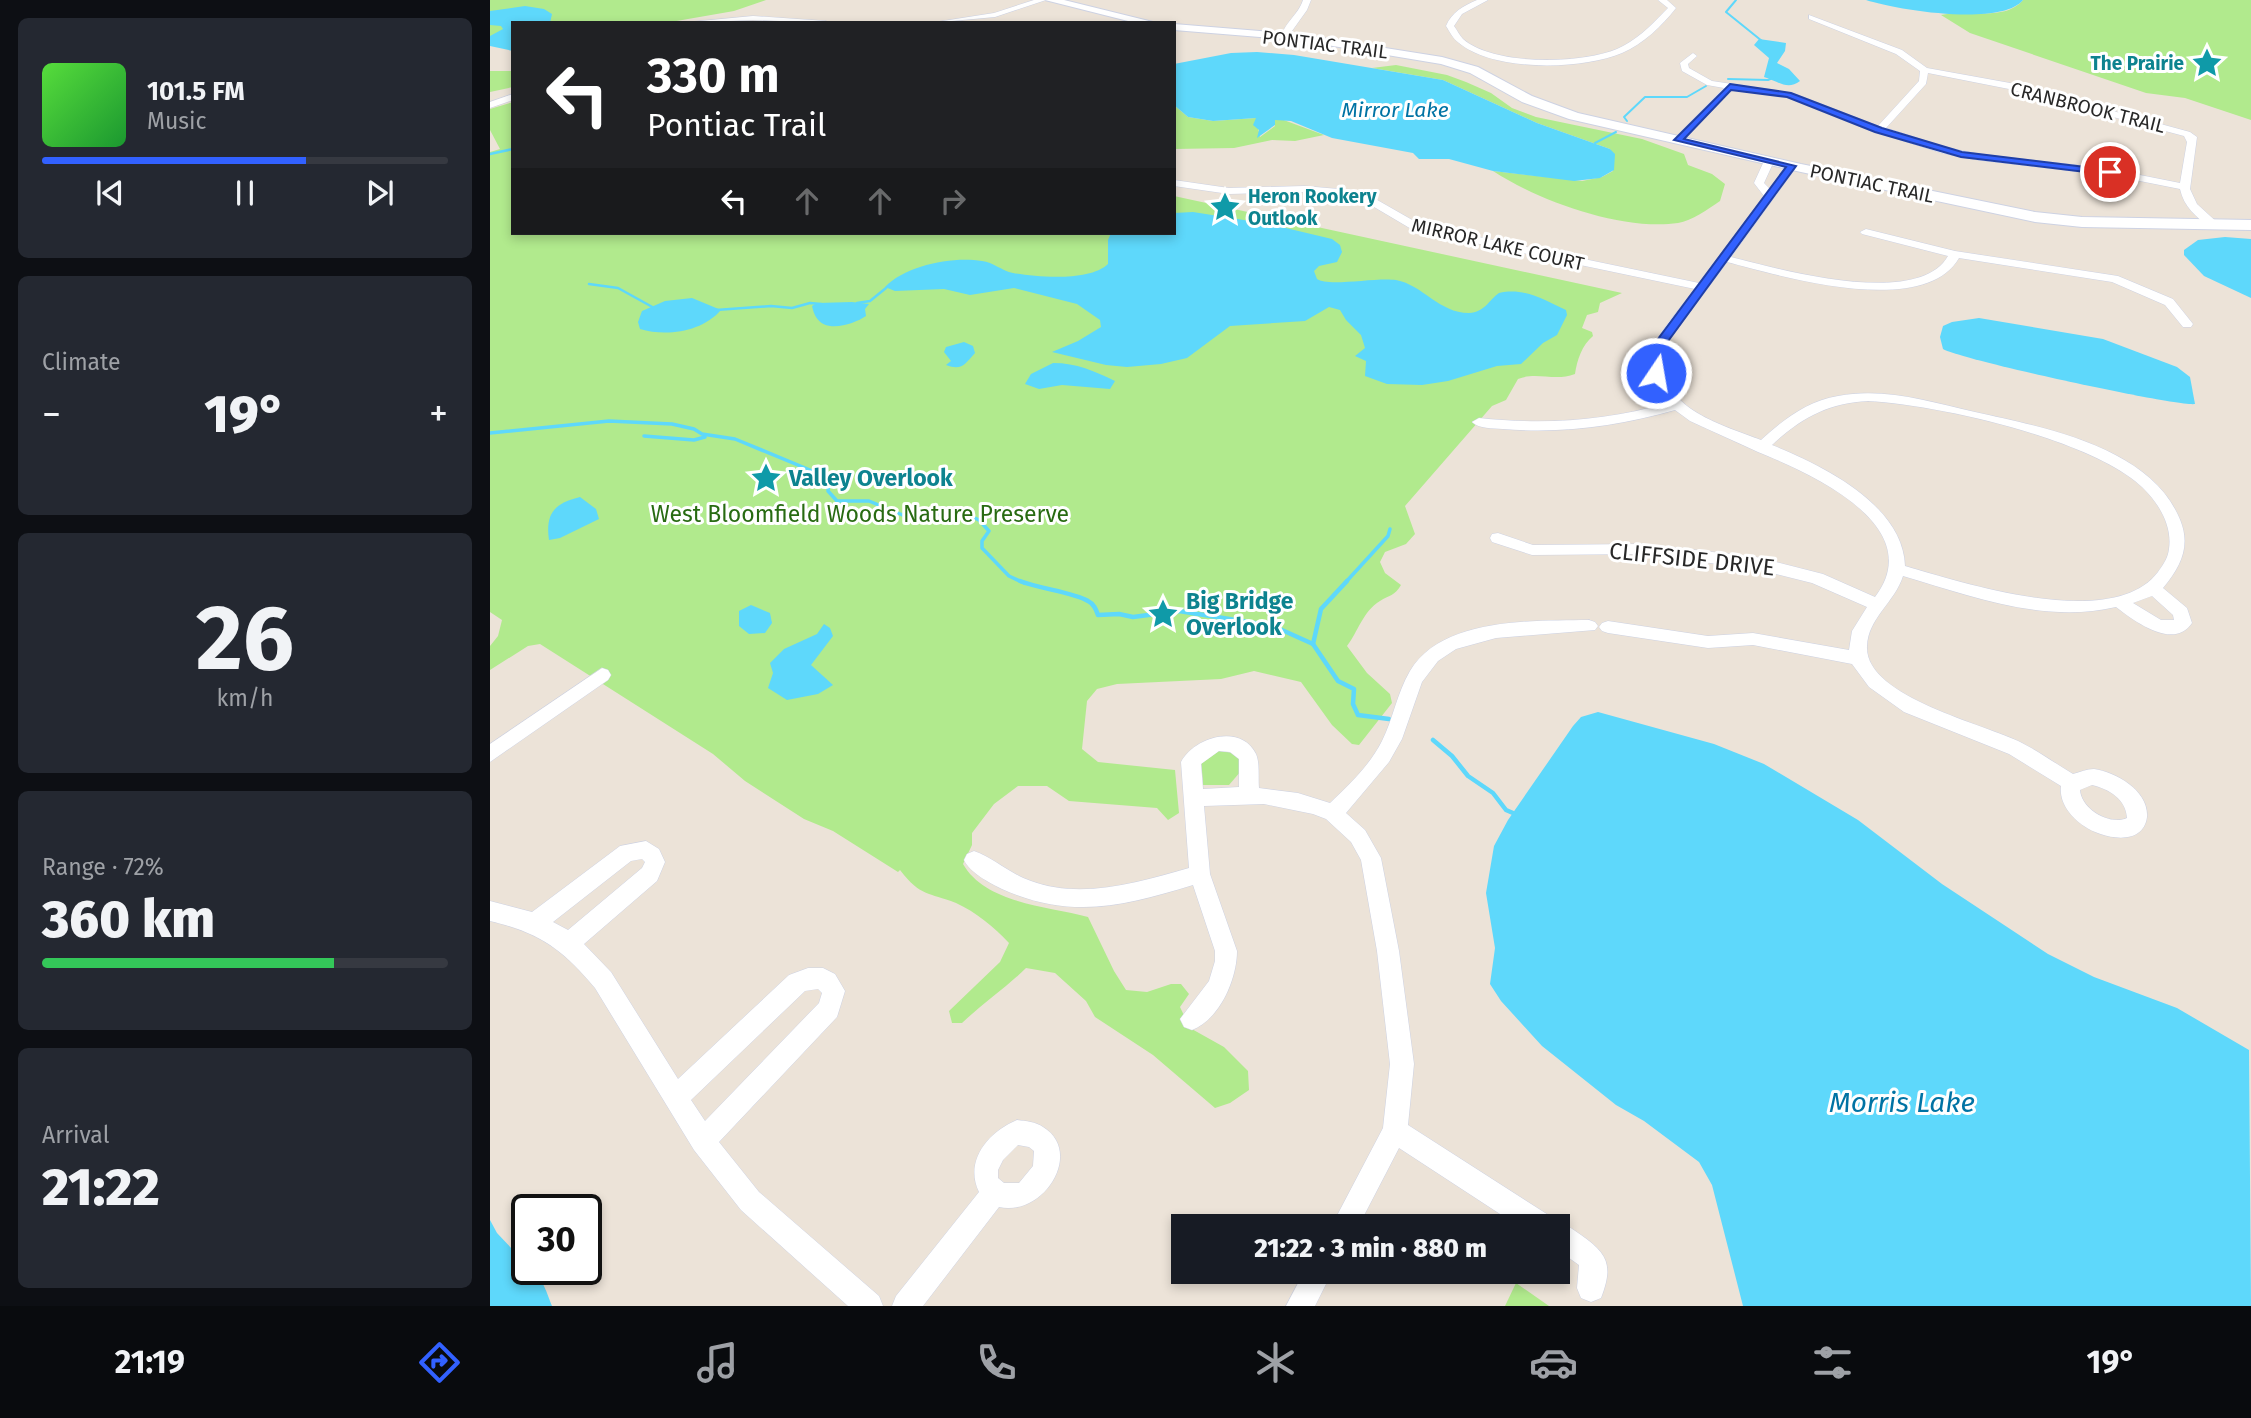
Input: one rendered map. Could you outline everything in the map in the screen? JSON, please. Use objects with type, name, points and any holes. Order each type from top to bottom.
[{"type":"main road","points":[[1050,0],[1143,21]]},
{"type":"main road","name":"PONTIAC TRAIL","points":[[1176,27],[1284,36],[1457,65],[1556,110],[1769,161],[2035,217],[2082,222],[2251,225]]},
{"type":"street","points":[[949,21],[995,15],[1042,0]]},
{"type":"street","points":[[1284,36],[1289,25],[1303,13],[1307,0]]},
{"type":"street","points":[[1485,0],[1458,13],[1450,26],[1458,39],[1482,52],[1510,59],[1547,62],[1608,55],[1628,47],[1672,8],[1662,0]]},
{"type":"street","points":[[1812,17],[1899,52],[1924,70],[1923,82],[1878,130]]},
{"type":"street","points":[[711,21],[753,18],[796,21]]},
{"type":"street","points":[[1457,65],[1482,52]]},
{"type":"street","points":[[1693,56],[1684,63],[1690,74],[1710,83],[1788,95],[1878,130],[1961,155],[2110,172],[2185,187],[2188,203],[2214,225]]},
{"type":"street","name":"CRANBROOK TRAIL","points":[[1924,70],[2010,86],[2187,134],[2192,137],[2192,142],[2185,187]]},
{"type":"street","points":[[1678,140],[1730,87]]},
{"type":"street","points":[[490,104],[511,98]]},
{"type":"street","points":[[1768,194],[1759,183],[1769,161]]},
{"type":"street","points":[[1792,166],[1768,194],[1661,343],[1654,358],[1661,385],[1676,405],[1703,422],[1820,474],[1860,500],[1887,533],[1896,552],[1897,569],[1892,586],[1880,606],[1859,631],[1856,641],[1858,659],[1875,682],[1910,707],[2015,749],[2072,783]]},
{"type":"street","name":"MIRROR LAKE COURT","points":[[1176,183],[1229,191],[1304,189],[1350,193],[1368,199],[1402,221],[1426,230],[1702,287]]},
{"type":"street","points":[[1866,232],[1955,254],[2114,279],[2169,302],[2187,324]]},
{"type":"street","points":[[1725,254],[1788,270],[1808,279],[1880,284],[1920,281],[1940,274],[1955,254]]},
{"type":"street","points":[[1761,448],[1799,414],[1818,405],[1839,400],[1871,398],[1913,402],[2038,430],[2078,445],[2136,476],[2158,494],[2171,516],[2179,539],[2174,562],[2153,588],[2119,601],[2084,607],[2046,605],[2007,598],[1897,569]]},
{"type":"street","points":[[1479,422],[1531,428],[1591,426],[1676,405]]},
{"type":"street","name":"CLIFFSIDE DRIVE","points":[[1499,538],[1532,550],[1642,549],[1756,563],[1817,578],[1880,606]]},
{"type":"street","points":[[2119,601],[2152,624],[2178,627],[2183,624],[2181,612],[2153,588]]},
{"type":"street","points":[[1333,813],[1387,750],[1419,672],[1435,654],[1458,642],[1492,632],[1598,626],[1708,642],[1753,639],[1858,659]]},
{"type":"street","points":[[490,754],[602,676]]},
{"type":"street","points":[[1192,1019],[1218,987],[1227,961],[1200,874],[1191,762],[1203,748],[1224,743],[1237,745],[1248,757],[1249,794]]},
{"type":"street","points":[[1194,798],[1249,794],[1300,801],[1333,813],[1358,836],[1371,858],[1379,894],[1402,1064],[1395,1132],[1351,1214]]},
{"type":"street","points":[[536,922],[618,857],[638,849],[646,850],[652,855],[655,862],[650,874],[569,943]]},
{"type":"street","points":[[974,860],[1025,891],[1068,900],[1121,896],[1200,874]]},
{"type":"street","points":[[490,911],[536,922],[569,943],[603,980],[704,1141],[750,1201],[866,1305]]},
{"type":"street","points":[[676,1098],[797,983],[811,977],[823,978],[830,983],[834,990],[829,1009],[704,1141]]},
{"type":"street","points":[[1395,1132],[1524,1214]]},
{"type":"street","points":[[906,1306],[995,1192]]},
{"type":"street","points":[[1570,1243],[1593,1259],[1591,1288]]},
{"type":"street","points":[[1300,1306],[1312,1284]]},
{"type":"green space","points":[[490,0],[766,0],[734,11],[676,21],[511,21],[511,25],[490,44]]},
{"type":"green space","points":[[2023,0],[2251,0],[2251,120],[2185,98],[2146,93],[1970,33],[1941,15],[2006,11]]},
{"type":"green space","points":[[1396,65],[1447,75],[1466,82],[1491,93],[1512,108],[1536,117],[1642,139],[1684,154],[1688,165],[1712,174],[1725,184],[1720,201],[1689,220],[1656,224],[1607,218],[1533,193],[1493,171],[1582,181],[1602,177],[1613,171],[1614,159],[1610,149],[1537,123],[1443,80],[1372,68]]},
{"type":"green space","points":[[490,71],[511,71],[511,87],[490,92]]},
{"type":"green space","name":"West Bloomfield Woods Nature Preserve","points":[[511,103],[511,235],[1176,235],[1176,196],[1622,293],[1600,303],[1598,312],[1587,315],[1582,328],[1592,332],[1593,336],[1581,353],[1575,374],[1518,379],[1506,400],[1492,406],[1405,506],[1415,534],[1406,544],[1385,552],[1380,562],[1385,573],[1401,585],[1369,610],[1347,646],[1367,673],[1390,694],[1392,703],[1359,745],[1352,744],[1332,725],[1301,682],[1254,671],[1221,679],[1117,684],[1097,689],[1087,701],[1082,749],[1098,762],[1175,770],[1179,813],[1168,820],[1157,808],[1069,801],[1047,786],[1018,786],[994,804],[972,833],[972,845],[963,864],[973,877],[987,888],[1019,901],[1088,917],[1126,990],[1147,992],[1171,984],[1181,984],[1189,994],[1180,1007],[1190,1028],[1224,1047],[1248,1071],[1249,1090],[1230,1103],[1215,1108],[1153,1055],[1095,1017],[1086,1001],[1055,973],[1026,968],[962,1023],[952,1023],[949,1011],[1000,962],[1009,943],[984,920],[956,903],[920,889],[900,870],[898,872],[833,831],[804,819],[745,781],[713,754],[540,644],[528,646],[490,670],[490,646],[498,636],[502,620],[490,612],[490,152],[500,149],[490,130],[490,109]]},
{"type":"green space","points":[[1176,107],[1188,117],[1213,121],[1256,118],[1260,137],[1275,126],[1275,120],[1281,119],[1324,135],[1295,141],[1272,140],[1234,148],[1176,149]]},
{"type":"green space","points":[[1219,750],[1232,753],[1240,760],[1241,771],[1229,785],[1203,785],[1201,761]]},
{"type":"green space","points":[[1517,1284],[1549,1306],[1505,1306]]},
{"type":"water","points":[[1866,0],[2023,0],[2011,8],[1994,13],[1972,15],[1923,12]]},
{"type":"water","points":[[525,6],[544,9],[552,14],[550,21],[511,21],[511,51],[490,46],[490,36],[503,29],[501,26],[490,25],[490,11]]},
{"type":"water","points":[[1759,39],[1786,43],[1785,51],[1777,63],[1789,69],[1800,81],[1787,85],[1764,77],[1769,58],[1754,45]]},
{"type":"water","name":"Mirror Lake","points":[[1231,53],[1294,55],[1443,80],[1537,123],[1610,149],[1615,154],[1614,170],[1600,178],[1574,181],[1493,171],[1449,159],[1419,159],[1413,153],[1332,138],[1291,121],[1275,120],[1275,125],[1257,138],[1259,130],[1253,125],[1256,118],[1213,121],[1188,117],[1176,107],[1176,64]]},
{"type":"water","points":[[1193,212],[1269,224],[1332,239],[1340,245],[1342,252],[1337,262],[1319,266],[1314,271],[1317,279],[1323,281],[1396,280],[1415,287],[1449,309],[1469,313],[1483,308],[1499,293],[1517,292],[1550,302],[1566,310],[1567,315],[1557,335],[1543,343],[1521,364],[1497,366],[1448,381],[1422,385],[1387,384],[1365,376],[1366,361],[1355,356],[1365,348],[1361,335],[1340,310],[1329,307],[1305,321],[1230,326],[1187,358],[1127,367],[1106,365],[1052,352],[1101,327],[1100,320],[1077,304],[1014,288],[970,295],[944,289],[895,291],[885,287],[894,279],[917,268],[958,260],[986,262],[1009,272],[1035,276],[1089,274],[1108,264],[1110,235],[1176,235],[1176,213]]},
{"type":"water","points":[[2225,237],[2251,239],[2251,298],[2204,276],[2184,255],[2184,250],[2198,240]]},
{"type":"water","points":[[692,298],[721,310],[704,323],[683,331],[640,329],[638,322],[642,311],[665,301]]},
{"type":"water","points":[[817,303],[869,304],[865,309],[866,316],[840,326],[821,322],[815,316],[812,306]]},
{"type":"water","points":[[1979,318],[2103,339],[2177,367],[2190,377],[2195,404],[2070,382],[1988,363],[1943,349],[1940,337],[1943,326]]},
{"type":"water","points":[[964,342],[973,346],[975,353],[960,367],[946,365],[951,361],[944,352],[946,347]]},
{"type":"water","points":[[1053,363],[1078,366],[1115,381],[1110,389],[1062,385],[1039,389],[1025,384],[1031,374]]},
{"type":"water","points":[[580,497],[596,509],[599,519],[560,538],[549,540],[550,516],[564,502]]},
{"type":"water","points":[[751,605],[770,613],[772,623],[765,633],[749,634],[739,626],[739,611]]},
{"type":"water","points":[[824,624],[830,628],[833,636],[811,665],[833,685],[818,694],[787,700],[768,688],[773,673],[770,663],[784,649],[817,634]]},
{"type":"water","name":"Morris Lake","points":[[1598,712],[1714,744],[1764,764],[1858,820],[1942,884],[2048,954],[2094,977],[2177,1008],[2249,1050],[2251,1306],[1743,1306],[1712,1185],[1699,1162],[1644,1121],[1616,1105],[1542,1046],[1501,1001],[1490,984],[1495,948],[1486,893],[1494,846],[1508,820],[1573,726],[1581,717]]},
{"type":"water","points":[[490,1220],[497,1233],[511,1248],[511,1285],[544,1285],[552,1306],[490,1306]]},
{"type":"waterway","points":[[1736,0],[1726,12],[1762,41]]},
{"type":"waterway","points":[[1728,79],[1768,80],[1775,77]]},
{"type":"waterway","points":[[1627,121],[1624,117],[1645,97],[1687,97],[1706,86]]},
{"type":"waterway","points":[[1595,143],[1616,132]]},
{"type":"waterway","points":[[490,154],[511,149]]},
{"type":"waterway","points":[[589,284],[618,288],[656,309]]},
{"type":"waterway","points":[[857,303],[870,301],[886,288]]},
{"type":"waterway","points":[[716,310],[771,306],[792,308],[810,303],[821,304]]},
{"type":"waterway","points":[[490,433],[609,421],[672,424],[694,429],[702,434],[735,439],[810,470],[829,482],[828,491],[837,501],[869,501],[905,516],[920,518],[955,509],[979,520],[989,531],[982,541],[982,548],[1009,576],[1024,583]]},
{"type":"waterway","points":[[644,436],[694,440],[705,437]]},
{"type":"waterway","points":[[1345,583],[1388,536],[1390,529]]},
{"type":"waterway","points":[[1020,581],[1082,598],[1092,604],[1098,615],[1119,614],[1133,617],[1179,611],[1273,626],[1313,644]]},
{"type":"waterway","points":[[1313,644],[1321,609],[1347,581]]},
{"type":"waterway","points":[[1313,644],[1338,681],[1354,689],[1353,704],[1358,715],[1389,719]]},
{"type":"waterway","points":[[1433,740],[1452,756],[1468,776],[1493,793],[1506,810],[1513,813]]},
{"type":"place","name":"The Prairie","points":[[2207,63]]},
{"type":"place","name":"Heron Rookery Outlook","points":[[1225,207]]},
{"type":"place","name":"Valley Overlook","points":[[766,478]]},
{"type":"place","name":"Big Bridge Overlook","points":[[1163,614]]},
{"type":"route","points":[[1656,373],[1654,358],[1661,343],[1768,194],[1792,166],[1678,140],[1730,87],[1770,91],[1805,100],[1878,130],[1961,155],[2110,172]]}]
